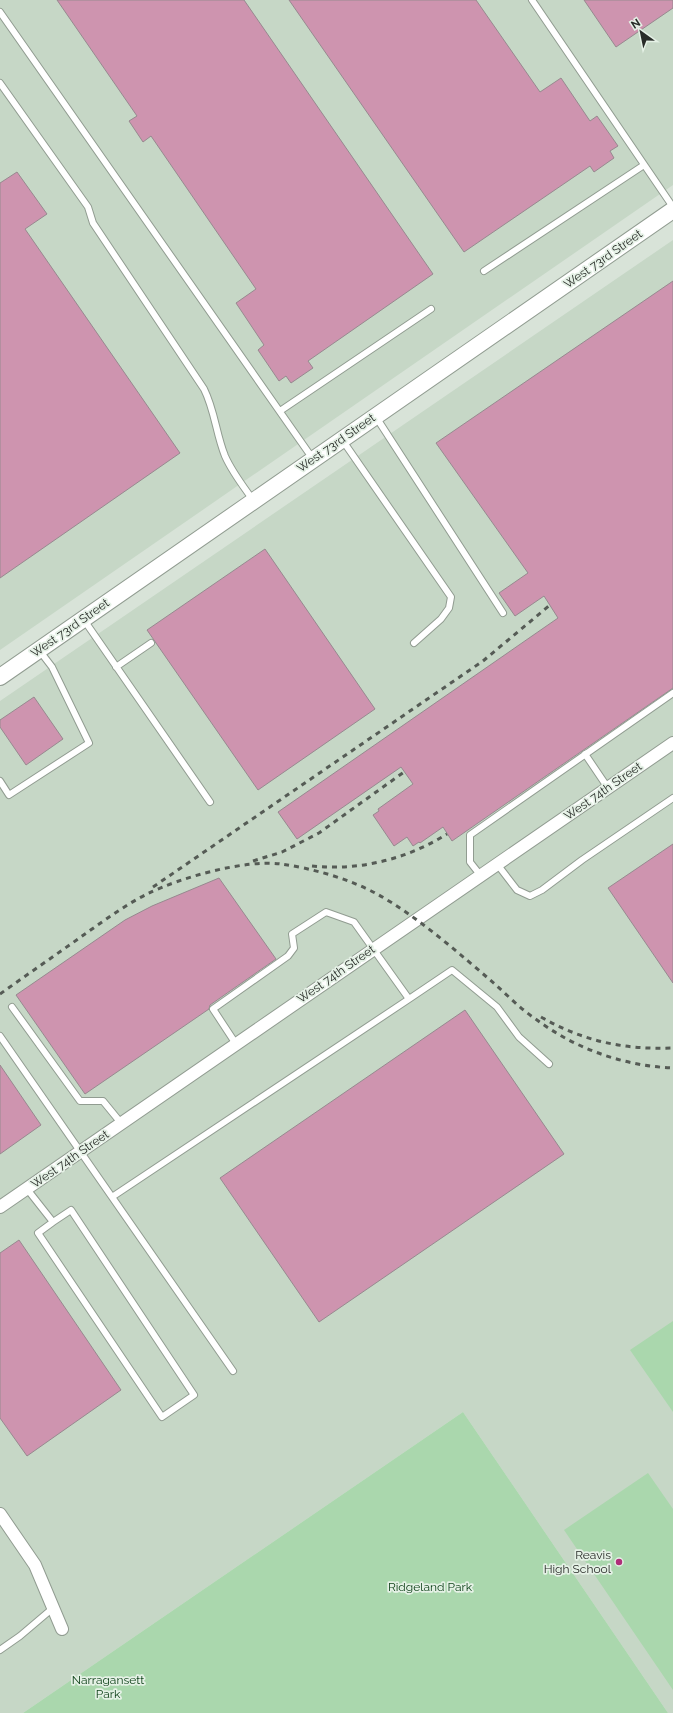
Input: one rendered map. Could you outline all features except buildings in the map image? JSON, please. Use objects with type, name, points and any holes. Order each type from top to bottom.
[{"type":"street","name":"West 73rd Street","points":[[0,677],[673,209]]},
{"type":"street","name":"West 74th Street","points":[[0,1207],[373,948],[673,743]]},
{"type":"street","points":[[0,1514],[34,1565],[62,1629]]},
{"type":"lane","points":[[532,0],[673,209]]},
{"type":"lane","points":[[0,12],[313,459]]},
{"type":"lane","points":[[0,83],[88,207],[93,224],[204,388],[215,417],[224,454],[238,479],[253,500]]},
{"type":"lane","points":[[484,271],[644,165]]},
{"type":"lane","points":[[280,411],[431,309]]},
{"type":"lane","points":[[376,416],[503,613]]},
{"type":"lane","points":[[342,439],[451,597],[449,608],[441,619],[414,643]]},
{"type":"lane","points":[[83,619],[210,802]]},
{"type":"lane","points":[[116,667],[151,643]]},
{"type":"lane","points":[[0,781],[9,795],[89,743],[52,667],[39,650]]},
{"type":"lane","points":[[480,876],[470,862],[470,835],[673,694]]},
{"type":"lane","points":[[585,754],[608,788]]},
{"type":"lane","points":[[497,864],[517,890],[530,896],[542,890],[582,860],[673,798]]},
{"type":"lane","points":[[236,1044],[213,1009],[288,956],[294,948],[292,934],[326,912],[354,922],[409,999]]},
{"type":"lane","points":[[112,1197],[452,970],[497,1007],[519,1037],[549,1064]]},
{"type":"lane","points":[[12,1007],[80,1101],[103,1101],[121,1123]]},
{"type":"lane","points":[[0,1036],[233,1371]]},
{"type":"lane","points":[[27,1188],[53,1222]]},
{"type":"lane","points":[[71,1210],[194,1395],[162,1417],[38,1233],[53,1222],[71,1210]]},
{"type":"lane","points":[[0,1650],[20,1636],[53,1608]]},
{"type":"shaded area","points":[[0,0],[673,0],[673,185],[0,650]]},
{"type":"shaded area","points":[[673,240],[673,1713],[668,1713],[463,1412],[23,1713],[0,1713],[0,701]]},
{"type":"green space","points":[[673,1321],[673,1412],[630,1350]]},
{"type":"green space","name":"Ridgeland Park","points":[[463,1412],[668,1713],[23,1713]]},
{"type":"green space","points":[[648,1473],[673,1509],[673,1690],[564,1530]]},
{"type":"railway","points":[[153,887],[483,661],[550,605]]},
{"type":"railway","points":[[253,861],[282,852],[319,833],[404,772]]},
{"type":"railway","points":[[312,866],[348,867],[382,861],[416,850],[447,834]]},
{"type":"railway","points":[[0,994],[115,913],[147,894],[176,882],[212,871],[249,864],[281,864],[305,868],[343,879],[377,894],[392,903],[408,913],[438,936],[526,1012],[568,1039],[584,1047],[619,1060],[655,1067],[673,1068]]},
{"type":"railway","points":[[541,1017],[572,1032],[604,1042],[638,1047],[673,1048]]},
{"type":"place","name":"Reavis High School","points":[[619,1562]]},
{"type":"park label","name":"Narragansett Park","points":[[108,1687]]}]
